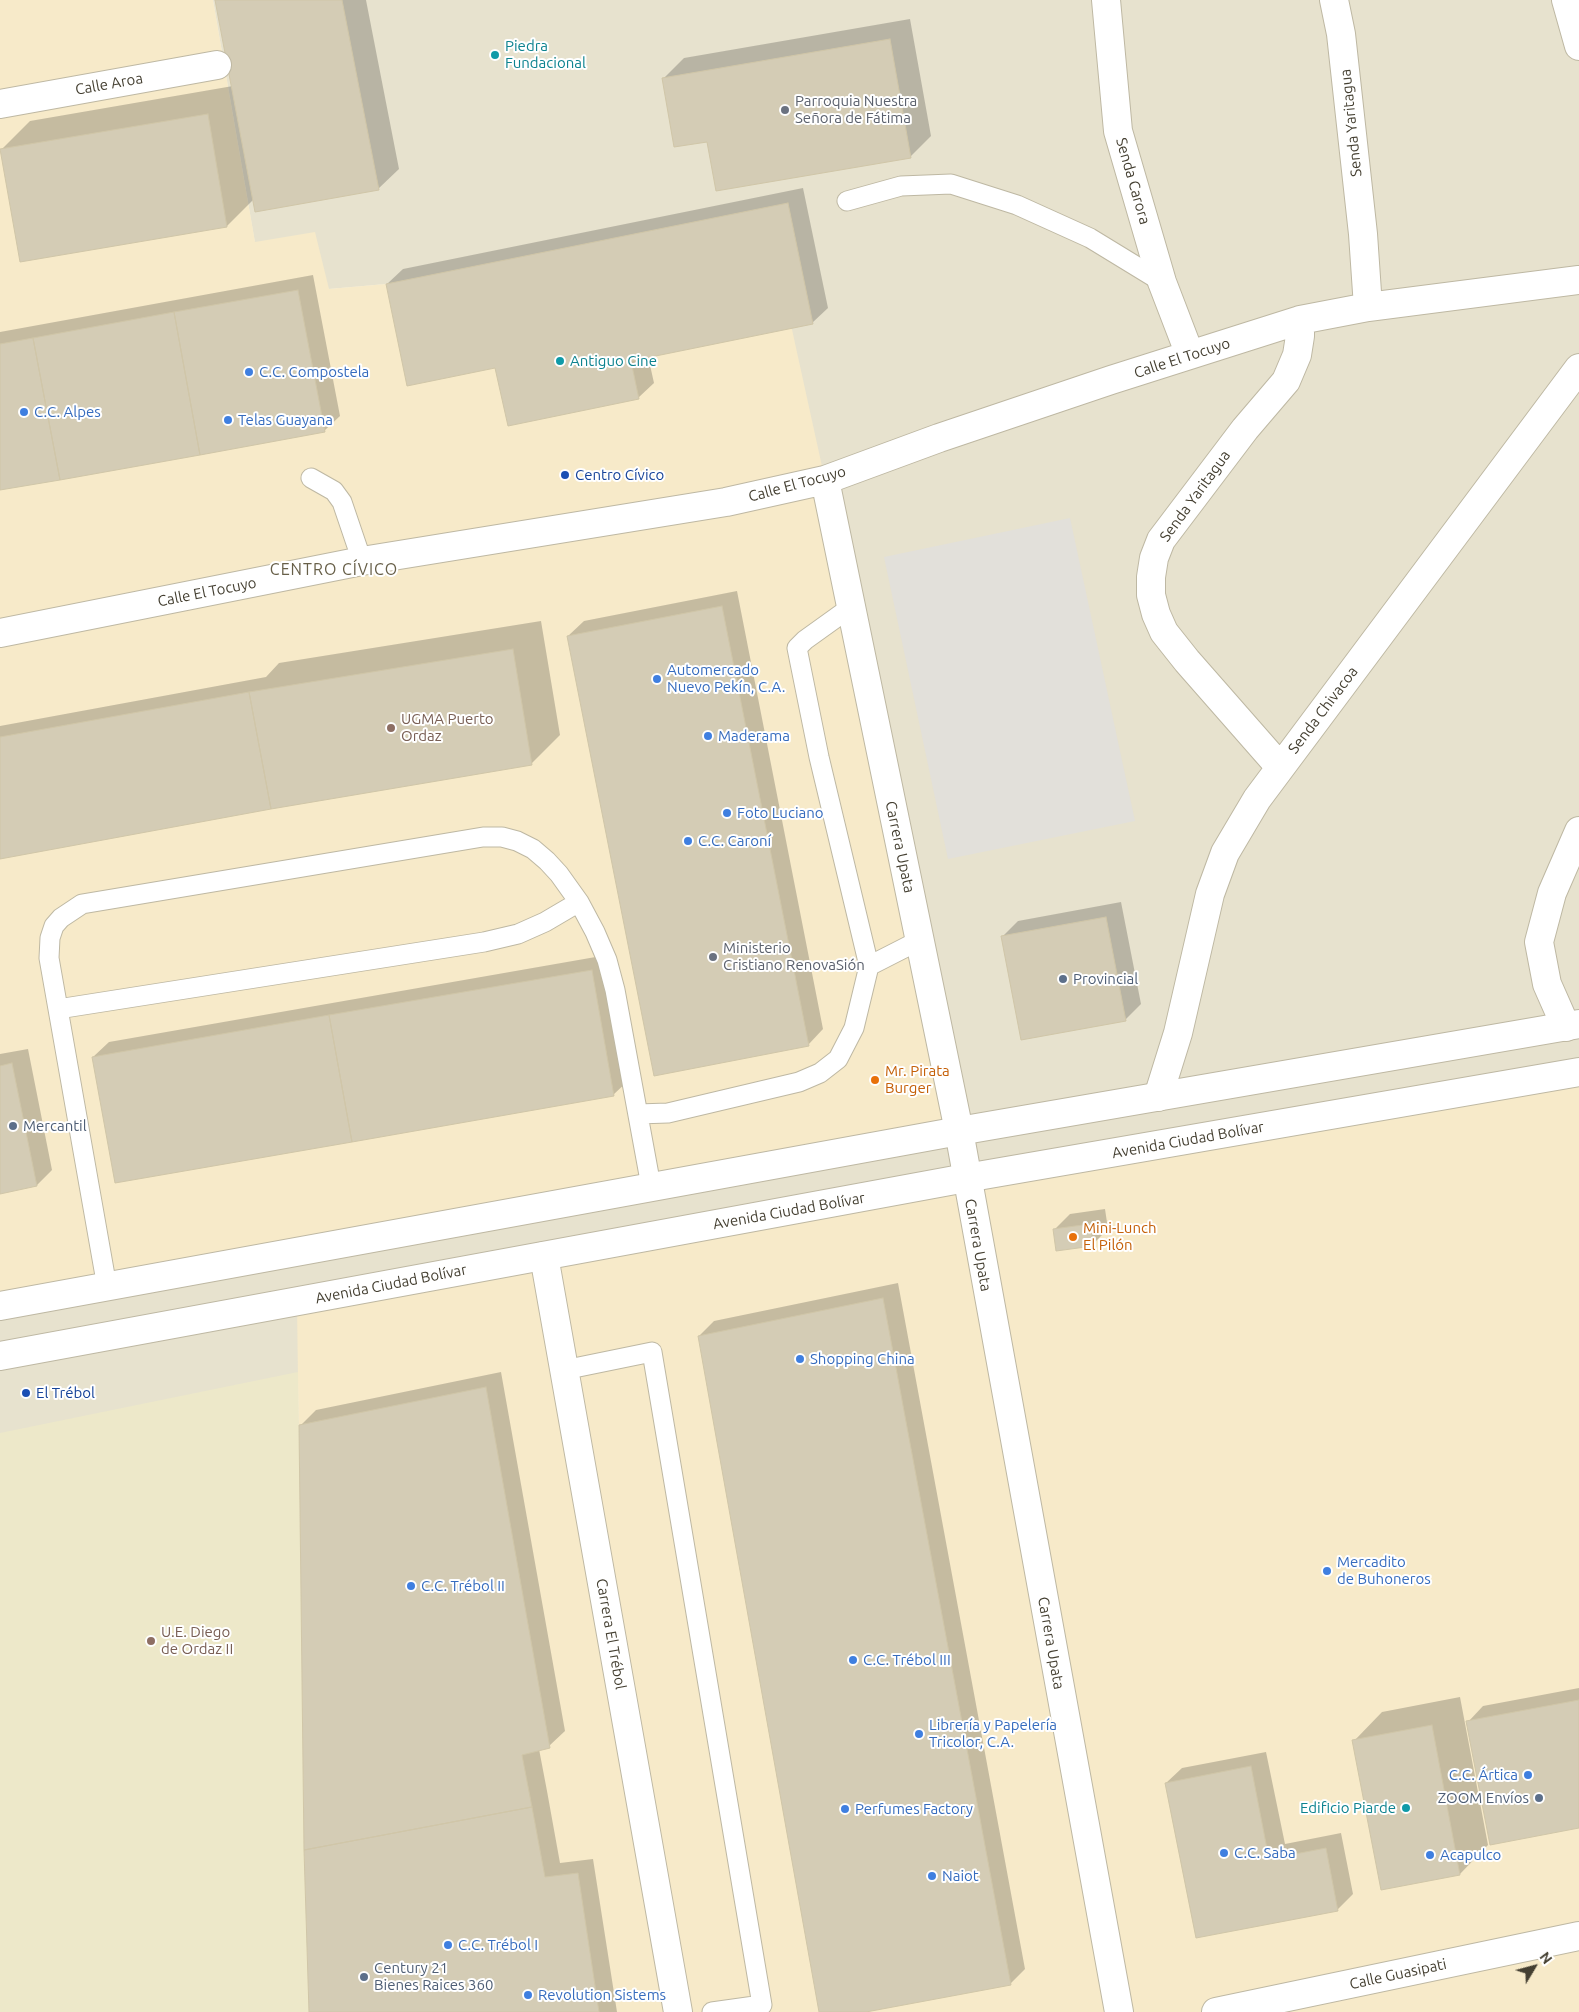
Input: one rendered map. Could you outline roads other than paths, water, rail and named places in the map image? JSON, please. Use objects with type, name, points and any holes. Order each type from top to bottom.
[{"type":"street","name":"Senda Carora","points":[[1106,0],[1118,131],[1162,282],[1190,355]]},
{"type":"street","name":"Senda Yaritagua","points":[[1334,0],[1341,34],[1363,234],[1368,307]]},
{"type":"street","points":[[1566,0],[1579,46]]},
{"type":"street","name":"Calle Aroa","points":[[0,104],[217,65]]},
{"type":"street","name":"Calle El Tocuyo","points":[[0,633],[362,561],[726,502],[826,480],[948,435],[1300,320],[1368,307],[1579,280]]},
{"type":"street","name":"Senda Yaritagua","points":[[1280,767],[1164,632],[1153,605],[1150,577],[1154,558],[1161,540],[1245,429],[1286,381],[1297,355],[1300,320]]},
{"type":"street","name":"Senda Chivacoa","points":[[1158,1097],[1178,1033],[1210,894],[1225,854],[1256,799],[1579,368]]},
{"type":"street","name":"Carrera Upata","points":[[826,480],[959,1132],[1119,2012]]},
{"type":"street","points":[[0,1306],[651,1186],[1572,1026],[1546,984],[1539,942],[1552,893],[1579,831]]},
{"type":"street","name":"Avenida Ciudad Bolívar","points":[[0,1356],[966,1178],[1579,1072]]},
{"type":"street","name":"Carrera El Trébol","points":[[544,1256],[678,2012]]},
{"type":"street","name":"Calle Guasipati","points":[[1216,2012],[1579,1936]]},
{"type":"lane","points":[[847,201],[901,186],[951,184],[1017,205],[1090,238],[1162,282]]},
{"type":"lane","points":[[311,478],[334,491],[342,502],[362,561]]},
{"type":"lane","points":[[638,1114],[668,1112],[799,1082],[820,1073],[838,1059],[854,1028],[869,966],[818,757],[797,648],[805,640],[851,607]]},
{"type":"lane","points":[[107,1287],[49,958],[50,938],[54,926],[61,918],[82,904],[483,837],[502,837],[517,841],[533,849],[547,860],[579,902],[595,932],[609,968],[615,990],[651,1186]]},
{"type":"lane","points":[[58,1009],[484,942],[518,934],[579,902]]},
{"type":"lane","points":[[869,966],[920,940]]},
{"type":"lane","points":[[564,1370],[652,1352],[762,2005],[712,2012]]},
{"type":"place","name":"Piedra Fundacional","points":[[495,55]]},
{"type":"place","name":"Parroquia Nuestra Señora de Fátima","points":[[785,110]]},
{"type":"place","name":"Antiguo Cine","points":[[560,361]]},
{"type":"place","name":"C.C. Compostela","points":[[249,372]]},
{"type":"place","name":"C.C. Alpes","points":[[24,412]]},
{"type":"place","name":"Telas Guayana","points":[[228,420]]},
{"type":"place","name":"Centro Cívico","points":[[565,475]]},
{"type":"place","name":"Automercado Nuevo Pekín, C.A.","points":[[657,679]]},
{"type":"place","name":"UGMA Puerto Ordaz","points":[[391,728]]},
{"type":"place","name":"Maderama","points":[[708,736]]},
{"type":"place","name":"Foto Luciano","points":[[727,813]]},
{"type":"place","name":"C.C. Caroní","points":[[688,841]]},
{"type":"place","name":"Ministerio Cristiano RenovaSión","points":[[713,957]]},
{"type":"place","name":"Provincial","points":[[1063,979]]},
{"type":"place","name":"Mr. Pirata Burger","points":[[875,1080]]},
{"type":"place","name":"Mercantil","points":[[13,1126]]},
{"type":"place","name":"Mini-Lunch El Pilón","points":[[1073,1237]]},
{"type":"place","name":"Shopping China","points":[[800,1359]]},
{"type":"place","name":"El Trébol","points":[[26,1393]]},
{"type":"place","name":"Mercadito de Buhoneros","points":[[1327,1571]]},
{"type":"place","name":"C.C. Trébol II","points":[[411,1586]]},
{"type":"place","name":"U.E. Diego de Ordaz II","points":[[151,1641]]},
{"type":"place","name":"C.C. Trébol III","points":[[853,1660]]},
{"type":"place","name":"Librería y Papelería Tricolor, C.A.","points":[[919,1734]]},
{"type":"place","name":"C.C. Ártica","points":[[1528,1775]]},
{"type":"place","name":"ZOOM Envíos","points":[[1539,1798]]},
{"type":"place","name":"Edificio Piarde","points":[[1406,1808]]},
{"type":"place","name":"Perfumes Factory","points":[[845,1809]]},
{"type":"place","name":"C.C. Saba","points":[[1224,1853]]},
{"type":"place","name":"Acapulco","points":[[1430,1855]]},
{"type":"place","name":"Naiot","points":[[932,1876]]},
{"type":"place","name":"C.C. Trébol I","points":[[448,1945]]},
{"type":"place","name":"Century 21 Bienes Raices 360","points":[[364,1977]]},
{"type":"place","name":"Revolution Sistems","points":[[528,1995]]},
{"type":"district","name":"CENTRO CÍVICO","points":[[334,570]]}]
